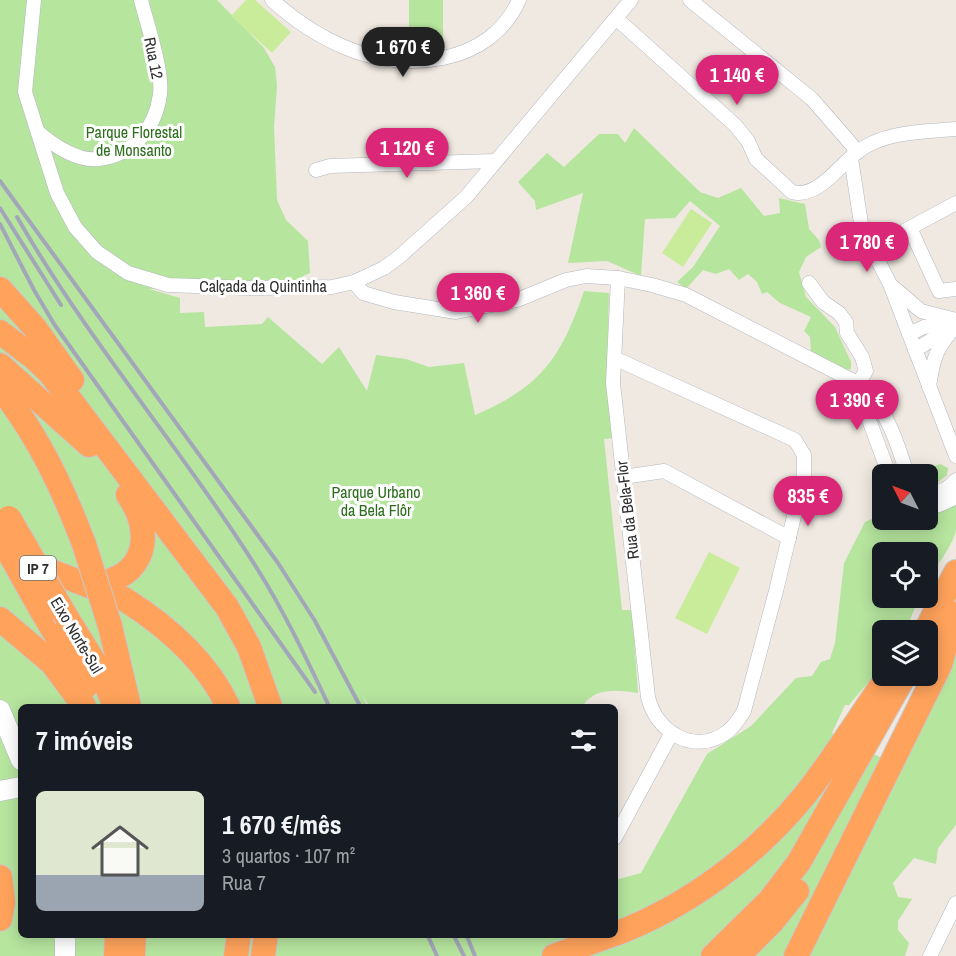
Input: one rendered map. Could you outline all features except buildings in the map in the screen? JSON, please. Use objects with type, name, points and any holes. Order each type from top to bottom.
[{"type":"highway","points":[[0,289],[42,337],[127,458],[196,564]]},
{"type":"highway","points":[[0,332],[34,357],[56,381],[196,564],[227,607],[249,647],[269,704]]},
{"type":"highway","points":[[0,332],[58,400],[138,510],[143,526],[144,541],[137,560],[125,573],[107,582],[83,583]]},
{"type":"highway","points":[[0,365],[89,445]]},
{"type":"highway","points":[[0,387],[42,448],[63,488],[84,544],[110,626],[129,704]]},
{"type":"highway","name":"Eixo Norte-Sul","points":[[3,520],[43,613],[80,674],[94,704]]},
{"type":"highway","name":"Eixo Norte-Sul","points":[[3,520],[100,671],[114,704]]},
{"type":"highway","points":[[0,552],[124,599],[137,607],[185,646],[210,676],[227,704]]},
{"type":"highway","points":[[796,956],[936,674],[956,572]]},
{"type":"highway","points":[[936,620],[949,611]]},
{"type":"highway","points":[[938,638],[949,611]]},
{"type":"highway","points":[[0,619],[52,663],[83,704]]},
{"type":"highway","points":[[618,932],[664,912],[702,889],[723,875],[767,836],[820,775],[881,686]]},
{"type":"highway","points":[[713,956],[770,900],[799,862],[830,811],[898,686]]},
{"type":"highway","points":[[738,956],[772,922],[818,862],[846,817],[916,686]]},
{"type":"highway","points":[[0,877],[3,902],[0,919]]},
{"type":"highway","points":[[116,956],[117,938]]},
{"type":"highway","points":[[133,956],[134,938]]},
{"type":"highway","points":[[236,956],[238,938]]},
{"type":"highway","points":[[264,956],[266,938]]},
{"type":"highway","points":[[554,956],[603,938]]},
{"type":"main road","points":[[0,710],[6,737],[18,755]]},
{"type":"main road","points":[[0,790],[18,787]]},
{"type":"main road","points":[[65,938],[65,956]]},
{"type":"street","name":"Calçada da Quintinha","points":[[34,0],[25,92],[57,193],[75,227],[97,252],[128,273],[168,285],[304,288],[332,287],[354,282],[384,268],[407,250],[466,197],[631,0]]},
{"type":"street","name":"Rua 12","points":[[38,132],[50,143],[72,154],[98,160],[123,152],[142,138],[155,118],[161,92],[155,53],[141,0]]},
{"type":"street","points":[[272,0],[300,24],[331,42],[373,56],[404,62],[451,57],[478,47],[497,33],[512,15],[519,0]]},
{"type":"street","points":[[690,0],[812,99],[855,155],[862,231],[890,284],[928,389],[956,456]]},
{"type":"street","points":[[616,19],[730,121],[748,141],[756,159],[790,190],[800,193],[810,192],[855,155],[877,142],[903,134],[956,129]]},
{"type":"street","points":[[316,170],[330,166],[495,161]]},
{"type":"street","points":[[873,248],[956,203]]},
{"type":"street","points":[[910,228],[939,291],[956,289]]},
{"type":"street","points":[[354,282],[363,293],[394,302],[456,312],[518,300],[566,280],[586,276],[618,278],[686,295],[859,382],[882,408],[898,443],[904,464]]},
{"type":"street","name":"Rua da Bela-Flor","points":[[618,278],[613,383],[648,697],[659,724],[671,734]]},
{"type":"street","points":[[809,283],[823,302],[839,313],[846,322],[847,333],[862,357],[866,371],[859,382],[859,393],[886,464]]},
{"type":"street","points":[[890,284],[921,310],[956,323]]},
{"type":"street","points":[[909,334],[924,327],[956,323]]},
{"type":"street","points":[[915,350],[956,323]]},
{"type":"street","points":[[928,389],[935,352],[956,323]]},
{"type":"street","points":[[614,358],[795,440],[804,455],[804,475],[744,711],[735,725],[725,734],[714,739],[700,742],[671,734],[618,832]]},
{"type":"street","points":[[623,477],[664,471],[789,538]]},
{"type":"street","points":[[938,493],[944,491],[956,480]]},
{"type":"street","points":[[938,505],[956,497]]},
{"type":"street","points":[[930,956],[956,903]]},
{"type":"green space","name":"Parque Florestal de Monsanto","points":[[0,0],[217,0],[264,48],[275,67],[277,86],[274,127],[277,200],[286,220],[308,241],[310,273],[303,276],[303,286],[149,289],[180,298],[180,313],[204,312],[205,327],[262,324],[268,317],[322,364],[339,347],[367,391],[376,355],[406,359],[429,367],[464,363],[475,415],[517,393],[546,368],[567,335],[584,291],[609,293],[607,380],[613,438],[604,439],[622,610],[632,610],[638,693],[607,691],[593,696],[585,704],[368,704],[363,696],[366,704],[18,704],[18,938],[618,938],[618,879],[641,873],[707,754],[751,726],[796,678],[812,676],[821,662],[830,659],[835,643],[844,563],[865,522],[872,519],[872,530],[938,530],[938,509],[956,505],[955,535],[938,565],[938,542],[872,542],[872,608],[915,608],[910,620],[872,620],[872,678],[849,705],[845,705],[832,733],[896,765],[935,686],[938,686],[938,679],[956,642],[956,825],[938,848],[936,864],[914,858],[893,883],[898,897],[912,899],[898,921],[898,930],[909,943],[905,956],[0,956]]},
{"type":"green space","points":[[246,0],[255,0],[291,32],[272,53],[231,16]]},
{"type":"green space","points":[[409,0],[443,0],[443,39],[409,39]]},
{"type":"green space","points":[[634,128],[700,192],[718,198],[741,188],[764,216],[780,213],[779,198],[805,204],[809,229],[819,240],[821,247],[806,257],[799,272],[806,297],[835,327],[851,362],[851,369],[847,370],[811,352],[810,337],[804,331],[811,317],[780,303],[767,292],[762,294],[757,282],[748,274],[739,280],[729,269],[716,274],[703,270],[686,289],[677,282],[693,267],[720,226],[690,201],[675,218],[645,219],[641,276],[607,261],[568,263],[583,193],[536,210],[535,201],[518,182],[547,153],[564,167],[599,134],[618,134],[625,143]]},
{"type":"green space","points":[[691,209],[712,223],[683,267],[662,253]]},
{"type":"green space","points":[[938,465],[948,468],[947,475],[938,482]]},
{"type":"green space","points":[[709,552],[740,568],[707,634],[675,618]]},
{"type":"railway","points":[[0,181],[278,563],[315,621],[359,704]]},
{"type":"railway","points":[[0,208],[61,305]]},
{"type":"railway","points":[[17,217],[104,351],[229,525],[258,570],[287,620],[328,704]]},
{"type":"railway","points":[[0,224],[54,324],[315,692]]},
{"type":"railway","points":[[429,938],[437,956]]},
{"type":"railway","points":[[455,938],[464,956]]},
{"type":"railway","points":[[468,938],[475,956]]},
{"type":"park label","name":"Parque Urbano da Bela Flôr","points":[[376,501]]}]
